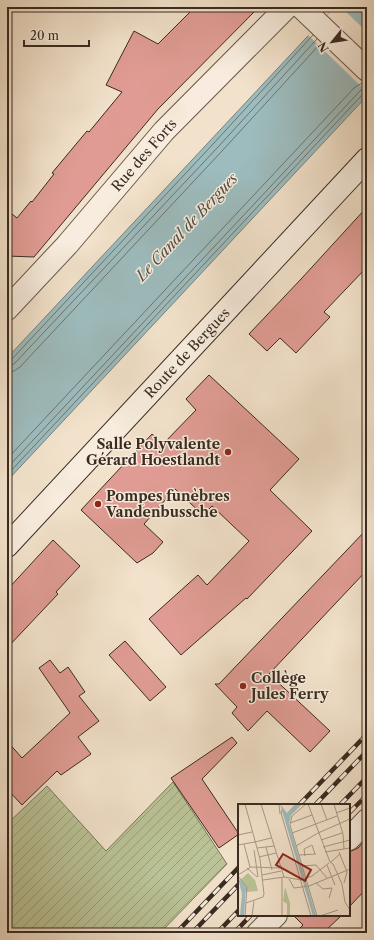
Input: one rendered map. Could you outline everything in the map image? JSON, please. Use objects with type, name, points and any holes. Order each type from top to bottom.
[{"type":"street","name":"Rue des Forts","points":[[12,295],[67,245],[164,131],[287,7]]},
{"type":"street","points":[[306,12],[367,70]]},
{"type":"street","name":"Route de Bergues","points":[[7,546],[367,159]]},
{"type":"street","points":[[350,837],[367,820]]},
{"type":"street","points":[[258,933],[275,916]]},
{"type":"green space","points":[[173,782],[227,864],[160,933],[7,933],[7,824],[47,786],[106,851]]},
{"type":"water","name":"Le Canal de Bergues","points":[[335,7],[367,7],[367,96],[7,481],[7,358]]},
{"type":"pier","points":[[335,7],[341,7],[367,32],[367,92],[308,35]]},
{"type":"building","points":[[195,7],[259,7],[158,109],[34,257],[7,256],[7,210],[17,218],[31,201],[32,202],[54,174],[52,173],[87,131],[89,132],[122,92],[106,85],[134,31],[158,44]]},
{"type":"building","points":[[367,207],[367,267],[324,312],[330,317],[296,353],[280,338],[267,351],[249,334]]},
{"type":"building","points":[[209,375],[299,459],[270,490],[312,531],[247,599],[246,598],[181,655],[149,619],[198,575],[207,585],[249,541],[212,506],[203,515],[175,489],[144,524],[163,542],[153,553],[137,563],[81,510],[152,434],[163,444],[196,410],[186,399]]},
{"type":"building","points":[[367,529],[367,570],[269,674],[330,731],[310,752],[267,711],[248,731],[232,713],[237,707],[215,684],[219,684]]},
{"type":"building","points":[[53,540],[80,566],[56,592],[58,594],[7,648],[7,590]]},
{"type":"building","points":[[125,641],[166,687],[150,701],[109,655]]},
{"type":"building","points":[[50,660],[60,673],[68,667],[85,692],[79,696],[99,721],[78,737],[91,754],[61,775],[57,771],[22,805],[7,789],[7,741],[22,758],[70,713],[39,668]]},
{"type":"building","points":[[232,737],[237,743],[202,779],[238,835],[219,848],[171,778]]},
{"type":"building","points":[[367,838],[367,888],[350,906],[350,852],[358,848]]},
{"type":"building","points":[[294,916],[341,916],[323,933],[295,933],[303,925]]},
{"type":"railway","points":[[300,804],[367,734]]},
{"type":"railway","points":[[316,804],[367,751]]},
{"type":"railway","points":[[341,804],[367,777]]},
{"type":"railway","points":[[350,812],[367,795]]},
{"type":"railway","points":[[176,933],[238,868]]},
{"type":"railway","points":[[192,933],[238,885]]},
{"type":"railway","points":[[217,933],[238,911]]},
{"type":"railway","points":[[234,933],[250,916]]},
{"type":"place","name":"Salle Polyvalente Gérard Hoestlandt","points":[[228,452]]},
{"type":"place","name":"Pompes funèbres Vandenbussche","points":[[98,504]]},
{"type":"place","name":"Collège Jules Ferry","points":[[243,686]]}]
